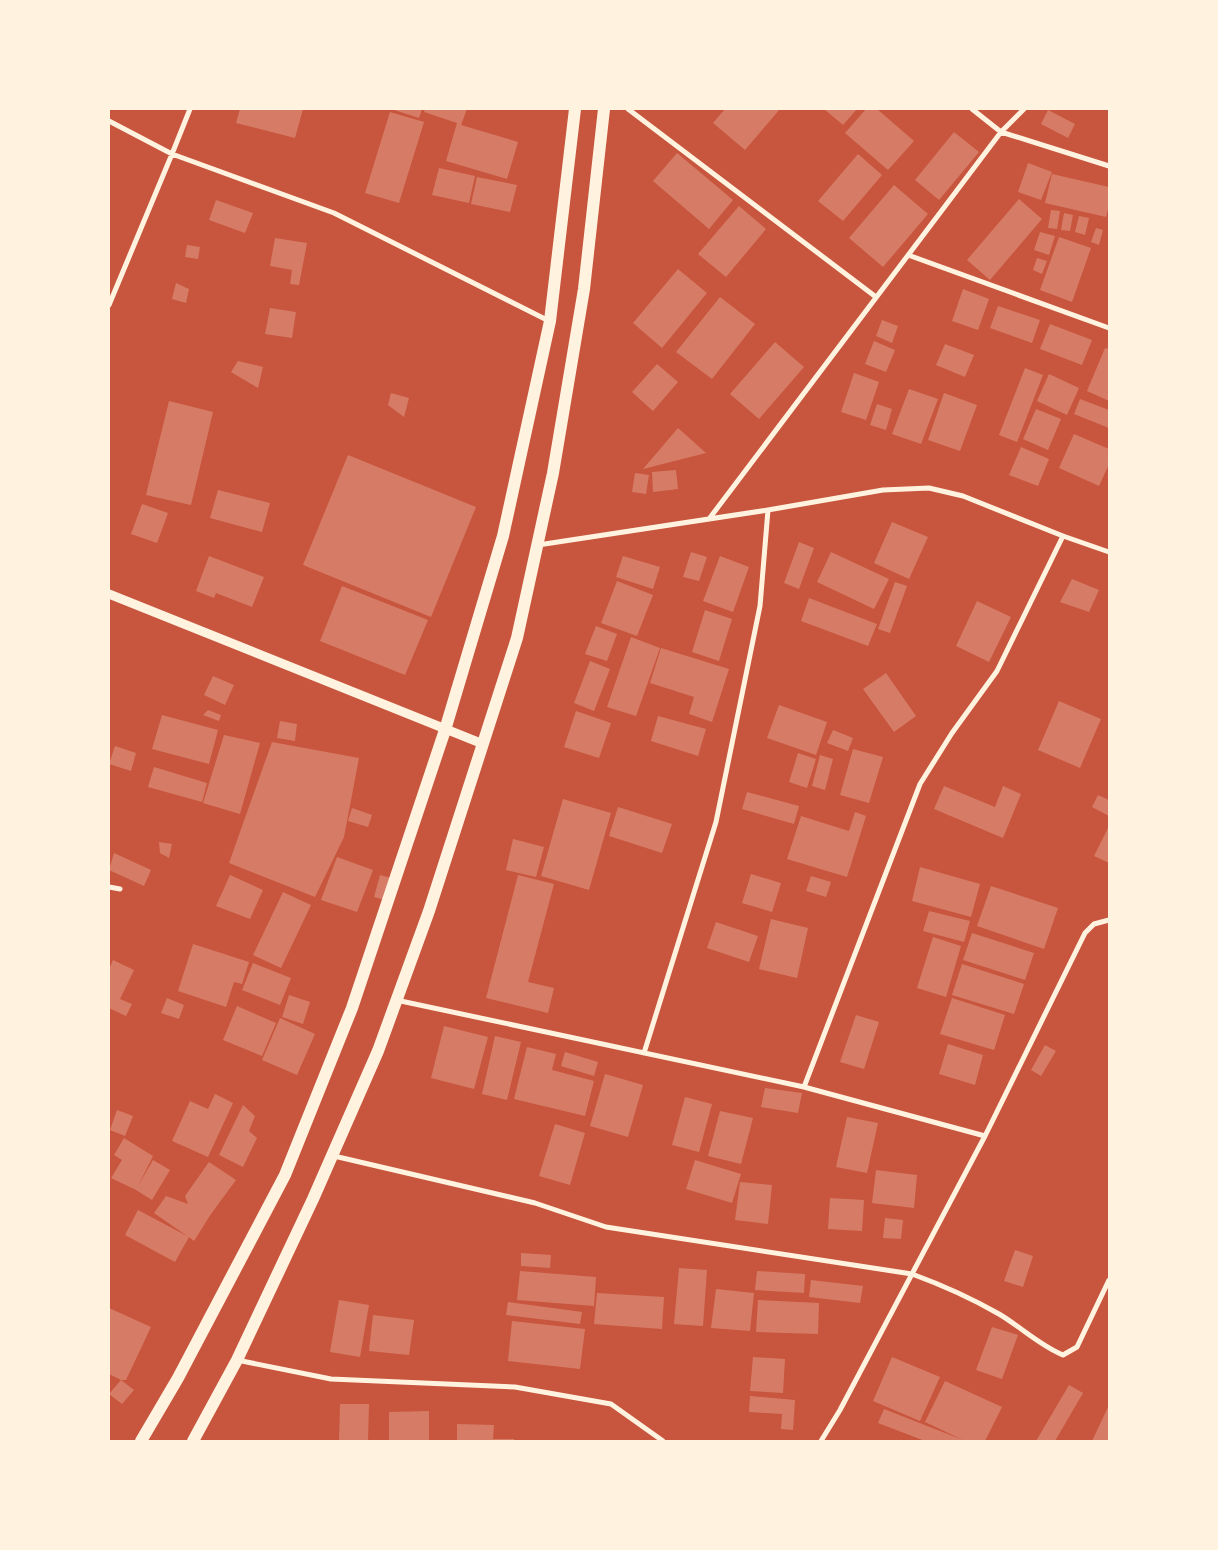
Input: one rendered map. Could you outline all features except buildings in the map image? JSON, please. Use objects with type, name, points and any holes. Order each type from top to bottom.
[{"type":"main road","points":[[141,1441],[178,1378],[284,1175],[352,1008],[445,730],[503,536],[550,321],[575,109]]},
{"type":"main road","points":[[193,1441],[237,1360],[378,1051],[429,911],[518,638],[553,473],[584,288],[604,109]]},
{"type":"street","points":[[109,305],[190,109]]},
{"type":"street","points":[[628,109],[876,297]]},
{"type":"street","points":[[972,109],[1001,132],[1109,166]]},
{"type":"street","points":[[709,519],[1001,132],[1024,109]]},
{"type":"street","points":[[109,121],[172,154],[334,213],[550,321]]},
{"type":"street","points":[[908,255],[1109,328]]},
{"type":"street","points":[[537,546],[883,490],[929,488],[963,496],[1063,536],[1109,552]]},
{"type":"street","points":[[644,1053],[716,822],[760,606],[768,510]]},
{"type":"street","points":[[804,1087],[920,784],[952,733],[997,671],[1063,536]]},
{"type":"street","points":[[109,594],[483,744]]},
{"type":"street","points":[[109,887],[120,889]]},
{"type":"street","points":[[821,1441],[840,1410],[985,1136],[1086,933],[1094,924],[1109,920]]},
{"type":"street","points":[[396,1000],[804,1087],[985,1136]]},
{"type":"street","points":[[332,1155],[535,1203],[606,1227],[912,1274],[960,1294],[1000,1315],[1048,1349],[1063,1355],[1077,1347],[1109,1280]]},
{"type":"street","points":[[237,1360],[331,1379],[515,1387],[611,1404],[663,1441]]}]
